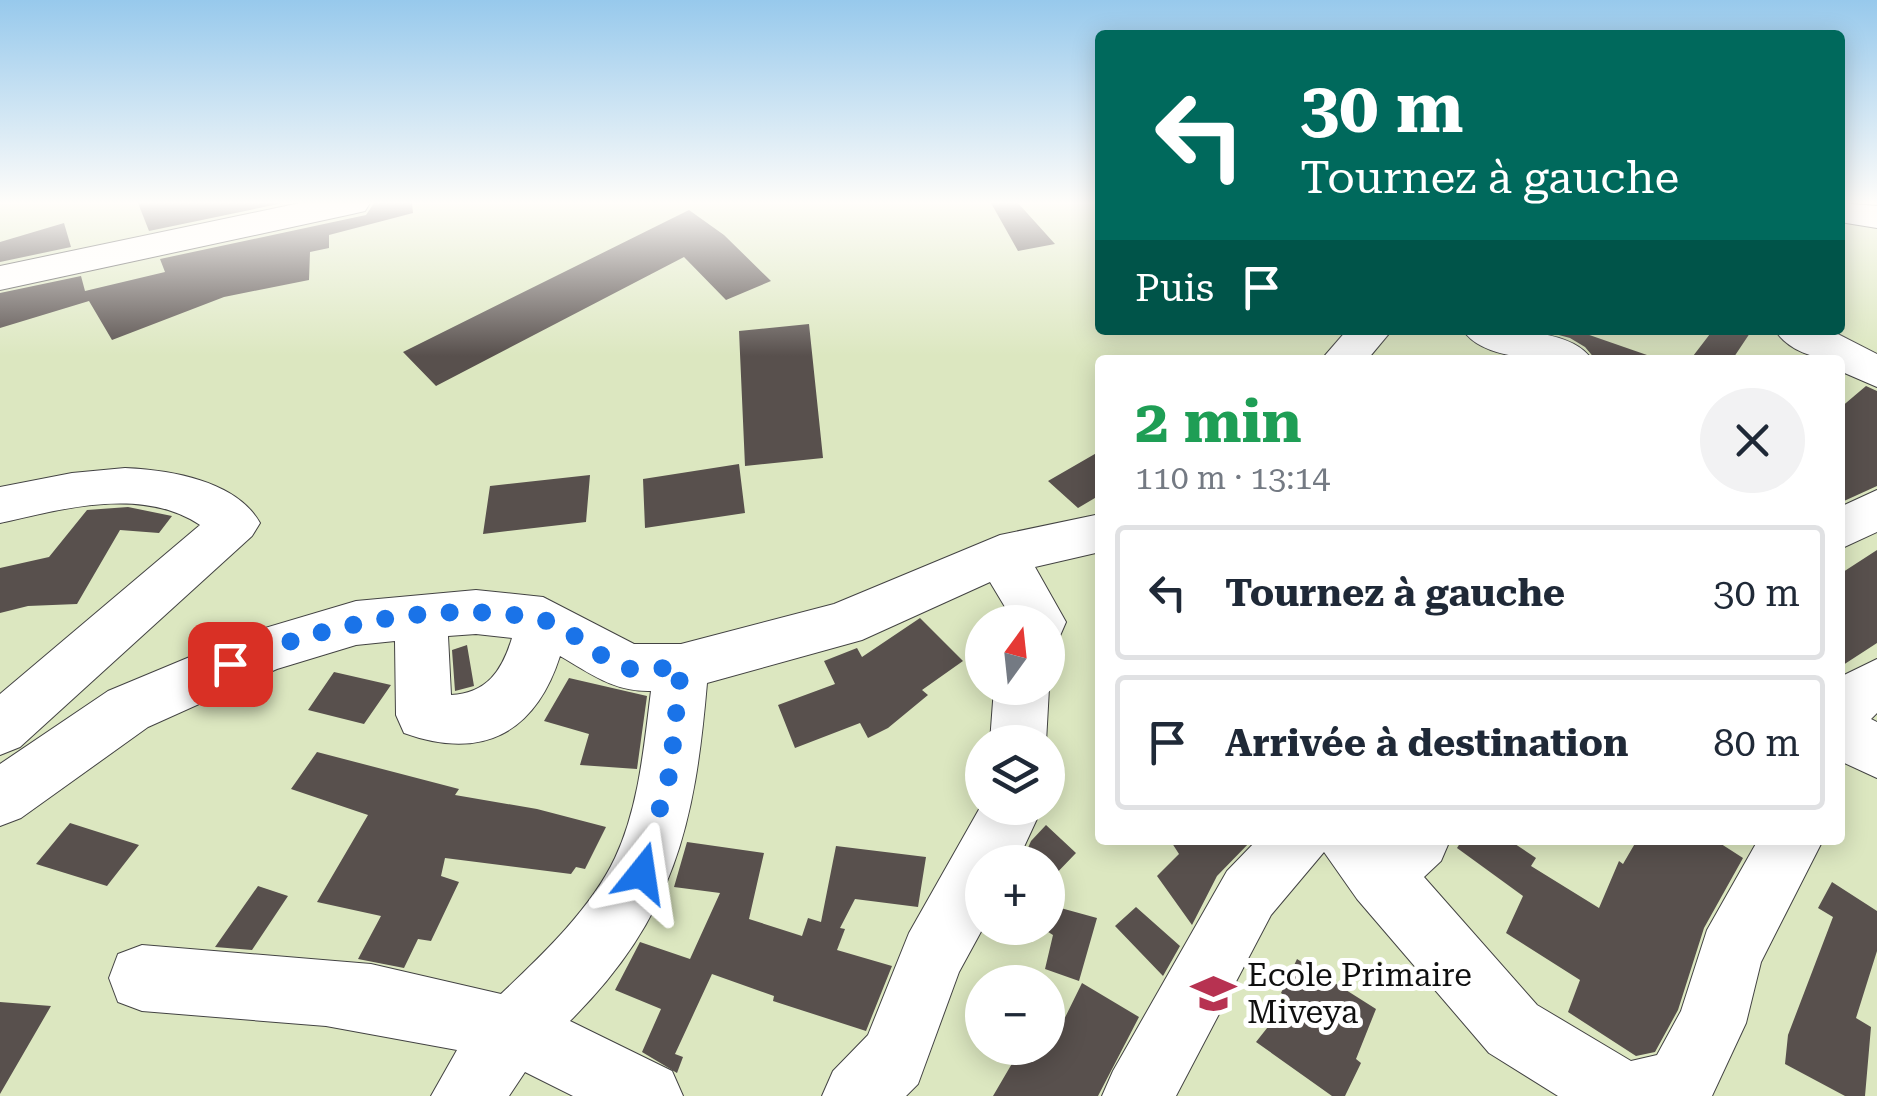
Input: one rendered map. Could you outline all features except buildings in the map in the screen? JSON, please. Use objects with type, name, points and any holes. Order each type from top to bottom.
[{"type":"street","points":[[0,278],[112,254]]},
{"type":"street","points":[[1347,355],[1366,335]]},
{"type":"street","points":[[1498,335],[1556,355]]},
{"type":"street","points":[[1806,335],[1844,355]]},
{"type":"street","points":[[1845,355],[1877,372]]},
{"type":"street","points":[[0,504],[77,489],[153,488],[192,496],[235,523],[0,729]]},
{"type":"street","points":[[0,798],[128,709],[264,650],[356,624],[476,612],[544,619],[627,668],[681,667],[843,624],[1000,555],[1095,534]]},
{"type":"street","points":[[1000,555],[1033,605]]},
{"type":"street","points":[[421,616],[424,715],[442,721],[476,721],[502,709],[528,674],[544,619]]},
{"type":"street","points":[[467,1096],[511,1032],[582,963],[642,873],[670,772],[681,667]]},
{"type":"street","points":[[1845,711],[1853,699],[1877,683]]},
{"type":"street","points":[[1845,734],[1877,752]]},
{"type":"street","points":[[1138,1096],[1249,893],[1294,845]]},
{"type":"street","points":[[1632,1096],[1679,1086],[1712,1023],[1730,953],[1789,845]]},
{"type":"street","points":[[1383,852],[1513,1029],[1623,1096]]},
{"type":"street","points":[[858,1096],[892,1059],[932,956],[965,898]]},
{"type":"street","points":[[142,978],[335,990],[436,1010],[511,1032],[646,1096]]},
{"type":"green space","points":[[0,254],[1095,254],[1095,335],[1845,335],[1845,254],[1877,254],[1877,1096],[0,1096]]},
{"type":"place","name":"Ecole Primaire Miveya","points":[[1214,993]]},
{"type":"route","points":[[230,664],[264,650],[356,624],[476,612],[544,619],[627,668],[681,667],[670,772],[642,873]]}]
